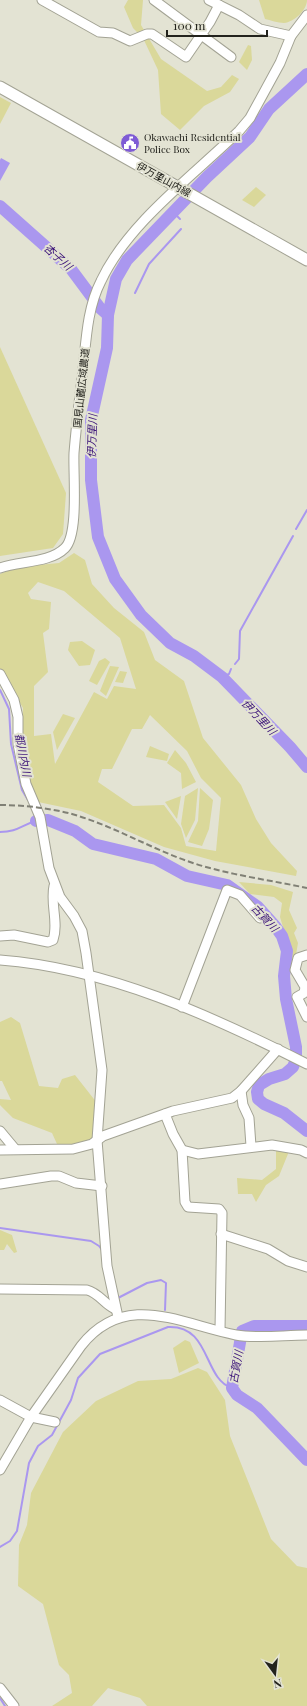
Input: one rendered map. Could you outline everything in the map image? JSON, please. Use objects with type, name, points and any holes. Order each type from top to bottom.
[{"type":"main road","name":"伊万里山内線","points":[[0,87],[307,260]]},
{"type":"street","points":[[42,0],[99,32],[113,32],[130,41],[147,34],[152,34],[186,57],[219,5]]},
{"type":"street","points":[[154,0],[231,57]]},
{"type":"street","points":[[209,0],[239,15],[260,29],[291,36]]},
{"type":"street","name":"国見山麓広域農道","points":[[0,568],[48,558],[58,554],[66,546],[71,537],[74,515],[74,453],[89,317],[100,281],[113,258],[129,236],[239,131],[250,118],[280,63],[291,36],[307,15]]},
{"type":"street","points":[[0,674],[14,700],[18,716],[18,744],[26,784],[40,820],[54,886],[82,931],[102,1070],[97,1140],[102,1186],[107,1266],[117,1313]]},
{"type":"street","points":[[0,936],[14,935],[48,942],[53,940],[56,932],[52,897],[54,886]]},
{"type":"street","points":[[182,1007],[227,890],[240,895],[260,918]]},
{"type":"street","points":[[307,955],[298,958],[295,970],[305,987],[304,993],[297,997],[307,1017]]},
{"type":"street","points":[[0,960],[56,967],[88,975],[182,1007],[246,1033],[305,1063]]},
{"type":"street","points":[[0,1150],[73,1149],[92,1144],[103,1136],[165,1114],[232,1098],[281,1051]]},
{"type":"street","points":[[241,1091],[243,1105],[249,1118],[251,1146]]},
{"type":"street","points":[[165,1114],[173,1134],[182,1150],[185,1202],[188,1207],[219,1209],[222,1212],[220,1330]]},
{"type":"street","points":[[0,1131],[15,1149]]},
{"type":"street","points":[[182,1150],[198,1154],[251,1146],[272,1146],[301,1150],[307,1153]]},
{"type":"street","points":[[0,1184],[59,1176],[76,1183],[102,1186]]},
{"type":"street","points":[[221,1234],[268,1249],[288,1261],[307,1267]]},
{"type":"street","points":[[0,1289],[87,1290],[95,1292],[117,1313],[151,1314],[236,1335],[307,1335]]},
{"type":"street","points":[[0,1470],[31,1417],[89,1336],[117,1313]]},
{"type":"street","points":[[0,1400],[31,1417],[55,1422]]},
{"type":"street","points":[[0,1688],[14,1706]]},
{"type":"shaded area","points":[[128,0],[143,0],[141,25],[161,59],[207,91],[221,87],[232,75],[239,79],[230,92],[204,106],[180,130],[161,114],[158,70],[143,38],[133,28],[124,7]]},
{"type":"shaded area","points":[[259,0],[307,0],[305,8],[296,18],[284,23],[265,19]]},
{"type":"shaded area","points":[[248,45],[251,46],[252,60],[247,70],[239,62]]},
{"type":"shaded area","points":[[0,97],[11,103],[0,124]]},
{"type":"shaded area","points":[[1,158],[10,163],[0,181],[0,160]]},
{"type":"shaded area","points":[[256,187],[266,195],[254,207],[242,200]]},
{"type":"shaded area","points":[[0,347],[66,493],[63,534],[53,548],[0,556]]},
{"type":"shaded area","points":[[74,553],[85,560],[92,584],[114,608],[144,632],[155,660],[184,681],[203,738],[241,785],[256,819],[271,843],[297,871],[296,876],[215,861],[164,847],[81,811],[38,802],[30,782],[22,743],[23,708],[0,670],[0,574],[18,567],[59,563]],"holes":[[[38,582],[64,591],[120,638],[136,689],[114,686],[107,699],[94,692],[55,764],[51,734],[34,736],[34,686],[48,672],[43,633],[49,629],[51,602],[31,599],[28,593]],[[150,715],[187,751],[201,778],[221,798],[216,851],[186,846],[181,828],[164,805],[133,806],[98,782],[102,769],[112,769],[132,729],[142,729]]]},
{"type":"shaded area","points":[[82,641],[95,650],[90,665],[79,666],[68,650],[70,642]]},
{"type":"shaded area","points":[[105,658],[110,662],[97,685],[89,681],[99,661]]},
{"type":"shaded area","points":[[110,666],[119,667],[106,696],[100,691]]},
{"type":"shaded area","points":[[120,671],[127,672],[123,683],[115,682]]},
{"type":"shaded area","points":[[63,714],[75,718],[57,750],[53,732]]},
{"type":"shaded area","points":[[150,746],[169,754],[167,761],[146,757]]},
{"type":"shaded area","points":[[175,750],[186,763],[196,782],[182,789],[181,773],[167,763]]},
{"type":"shaded area","points":[[198,788],[195,820],[186,838],[181,824],[185,796]]},
{"type":"shaded area","points":[[200,788],[213,800],[209,829],[202,846],[188,842],[198,821]]},
{"type":"shaded area","points":[[181,796],[177,819],[165,802]]},
{"type":"shaded area","points":[[239,882],[271,885],[293,892],[289,910],[297,928],[294,933],[298,943],[293,972],[287,966],[289,947],[280,917],[282,903],[274,897],[250,894]]},
{"type":"shaded area","points":[[11,1017],[20,1023],[39,1086],[58,1088],[62,1079],[75,1075],[97,1103],[93,1140],[76,1146],[57,1144],[52,1133],[13,1118],[0,1105],[0,1099],[11,1100],[2,1081],[0,1081],[0,1022]]},
{"type":"shaded area","points":[[276,1148],[290,1149],[279,1176],[266,1185],[256,1202],[252,1194],[238,1194],[237,1178],[262,1180],[276,1169]]},
{"type":"shaded area","points":[[0,1230],[12,1235],[17,1252],[14,1253],[7,1244],[4,1250],[0,1250]]},
{"type":"shaded area","points":[[185,1340],[190,1342],[199,1363],[179,1373],[173,1348]]},
{"type":"shaded area","points":[[198,1368],[207,1372],[225,1400],[230,1436],[271,1539],[297,1566],[307,1568],[307,1706],[147,1706],[140,1698],[108,1688],[92,1706],[52,1706],[72,1693],[69,1675],[59,1665],[43,1604],[18,1586],[19,1545],[27,1525],[31,1493],[63,1432],[96,1401],[138,1381],[171,1379]]},
{"type":"waterway","name":"伊万里川","points":[[307,74],[269,109],[250,137],[207,177],[127,260],[116,279],[108,315],[107,348],[91,420],[91,480],[98,537],[115,579],[141,615],[170,643],[194,656],[222,677],[290,747],[307,767]]},
{"type":"waterway","name":"杏子川","points":[[0,206],[71,269],[100,308],[108,315]]},
{"type":"waterway","points":[[173,212],[180,219]]},
{"type":"waterway","points":[[135,293],[149,264],[181,229]]},
{"type":"waterway","points":[[296,529],[307,510]]},
{"type":"waterway","points":[[235,664],[239,659],[240,631],[293,536]]},
{"type":"waterway","points":[[222,677],[229,674],[231,669]]},
{"type":"waterway","name":"都川内川","points":[[0,690],[9,709],[11,744],[22,790],[28,800]]},
{"type":"waterway","name":"古賀川","points":[[0,832],[15,830],[36,821],[34,813]]},
{"type":"waterway","name":"古賀川","points":[[36,821],[48,820],[75,831],[93,844],[156,859],[187,876],[227,885],[258,907],[275,926],[282,936],[287,951],[284,976],[286,999],[296,1047],[296,1059],[293,1067],[285,1074],[269,1079],[259,1085],[257,1092],[258,1099],[264,1104],[284,1113],[307,1131]]},
{"type":"waterway","points":[[0,1228],[91,1241],[102,1250]]},
{"type":"waterway","points":[[118,1298],[147,1283],[161,1280],[166,1283],[165,1310]]},
{"type":"waterway","name":"古賀川","points":[[307,1326],[254,1326],[242,1331],[232,1388],[237,1395],[257,1408],[307,1460]]},
{"type":"waterway","points":[[0,1547],[10,1541],[17,1531],[29,1463],[38,1446],[52,1435],[71,1400],[78,1378],[100,1354],[168,1327],[182,1329],[192,1334],[200,1343],[216,1374],[223,1383],[232,1388]]},
{"type":"waterway","points":[[0,1698],[5,1706]]},
{"type":"railway","points":[[0,805],[36,807],[72,814],[86,818],[195,864],[226,872],[307,888]]},
{"type":"place","name":"Okawachi Residential Police Box","points":[[130,143]]}]
